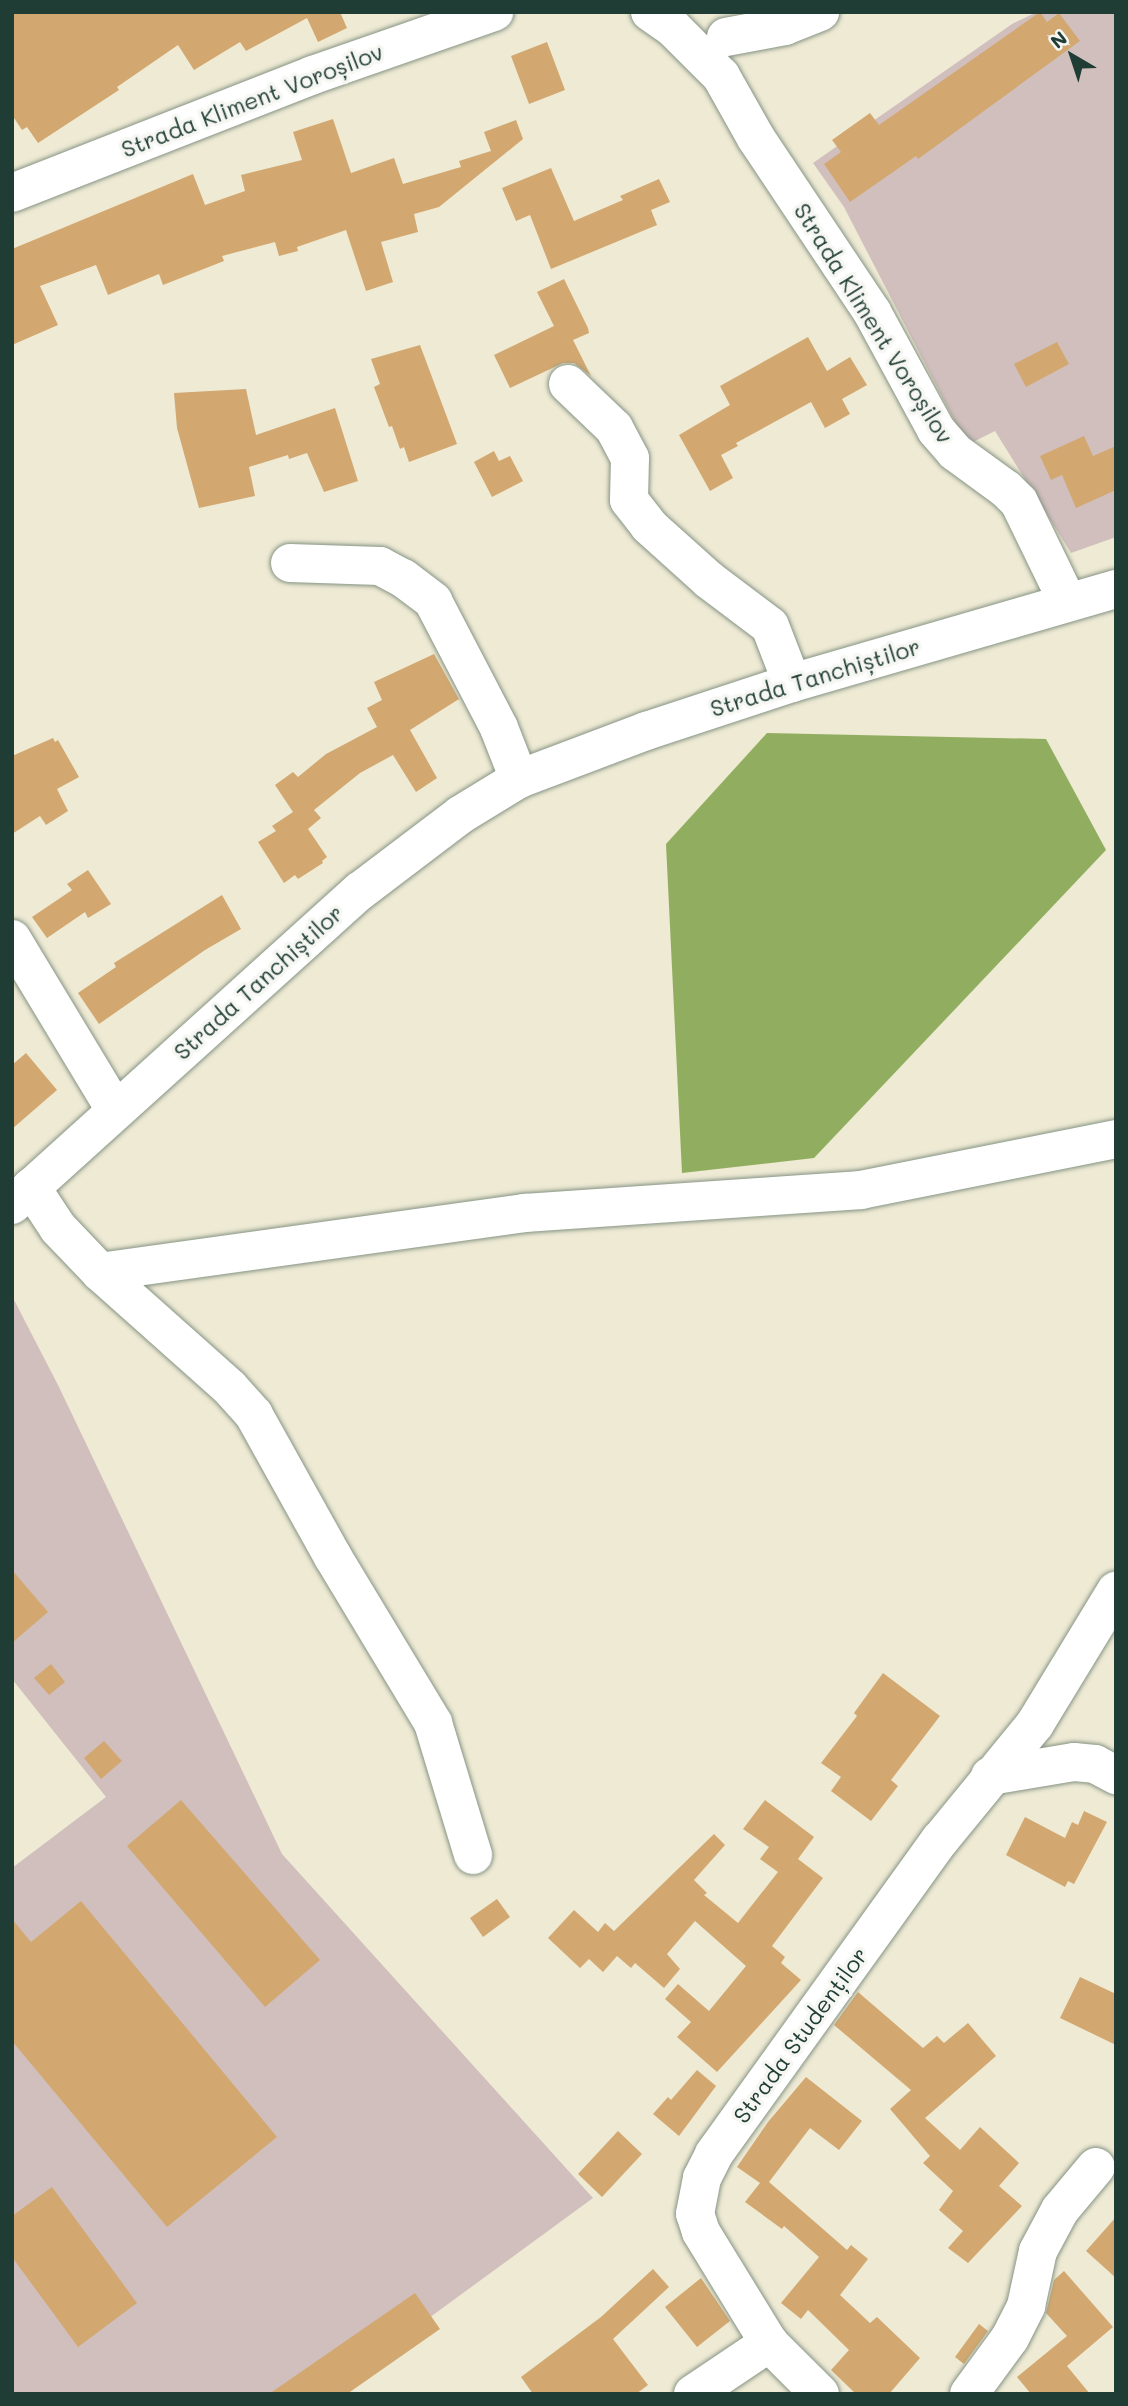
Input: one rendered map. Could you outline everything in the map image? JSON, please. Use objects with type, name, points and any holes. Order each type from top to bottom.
[{"type":"street","name":"Strada Kliment Voroșilov","points":[[12,194],[313,75],[494,12]]},
{"type":"street","name":"Strada Kliment Voroșilov","points":[[650,12],[673,29],[721,76],[757,138],[872,312],[936,430],[955,453],[1006,489],[1019,502],[1067,601]]},
{"type":"street","points":[[721,76],[727,25],[785,26],[820,12]]},
{"type":"street","points":[[568,384],[614,428],[630,458],[629,500],[659,535],[709,580],[770,626],[792,683]]},
{"type":"street","points":[[290,563],[380,566],[403,578],[433,601],[494,717],[519,779]]},
{"type":"street","name":"Strada Tanchiștilor","points":[[22,1196],[359,891],[460,815],[519,779],[646,731],[792,683],[1067,601],[1116,589]]},
{"type":"street","points":[[16,956],[115,1110]]},
{"type":"street","points":[[100,1272],[525,1213],[860,1190],[1116,1139]]},
{"type":"street","points":[[22,1196],[58,1228],[100,1272],[230,1388],[254,1415],[333,1558],[433,1723],[473,1855]]},
{"type":"street","name":"Strada Studenților","points":[[820,2394],[769,2343],[701,2232],[695,2214],[702,2178],[714,2154],[990,1776],[1035,1724],[1116,1591]]},
{"type":"street","points":[[990,1776],[1074,1762],[1095,1764],[1116,1775]]},
{"type":"street","points":[[969,2394],[1010,2338],[1021,2316],[1038,2251],[1060,2210],[1096,2167]]},
{"type":"street","points":[[693,2394],[769,2343]]},
{"type":"shaded area","points":[[1037,12],[1116,12],[1116,537],[1071,553],[995,431],[967,445],[844,207],[813,163],[1012,24]]},
{"type":"shaded area","points":[[12,1296],[59,1387],[282,1854],[593,2198],[325,2394],[12,2394],[12,1868],[106,1797],[12,1679]]},
{"type":"green space","points":[[767,733],[1046,739],[1106,850],[814,1158],[682,1173],[666,844]]},
{"type":"building","points":[[12,12],[340,12],[347,28],[318,42],[307,18],[246,51],[240,42],[194,70],[178,45],[117,87],[119,90],[38,143],[27,127],[22,130],[12,115]]},
{"type":"building","points":[[1040,12],[1047,22],[1059,13],[1080,41],[918,159],[916,156],[850,202],[824,164],[841,152],[832,140],[870,113],[879,125]]},
{"type":"building","points":[[547,42],[565,90],[529,104],[511,56]]},
{"type":"building","points":[[333,119],[351,173],[394,158],[403,184],[461,167],[459,161],[491,151],[484,132],[516,120],[523,139],[439,207],[414,214],[418,232],[381,242],[393,282],[366,291],[346,230],[297,247],[298,251],[279,256],[275,242],[222,256],[224,261],[163,285],[159,274],[108,295],[96,265],[40,286],[58,325],[12,345],[12,249],[193,174],[205,205],[245,191],[241,175],[302,160],[293,132]]},
{"type":"building","points":[[551,168],[574,221],[623,200],[620,196],[659,179],[670,202],[651,210],[657,225],[551,269],[530,215],[516,221],[502,188]]},
{"type":"building","points":[[564,279],[588,328],[589,333],[573,340],[591,376],[574,363],[563,363],[510,388],[494,355],[554,326],[537,292]]},
{"type":"building","points":[[808,337],[827,371],[850,357],[867,385],[842,399],[850,414],[825,428],[811,402],[736,443],[738,446],[721,455],[733,478],[710,491],[679,435],[730,405],[720,386]]},
{"type":"building","points":[[1057,342],[1069,364],[1026,387],[1014,364]]},
{"type":"building","points":[[420,345],[457,444],[409,462],[404,447],[400,449],[392,426],[389,427],[374,387],[380,384],[371,359]]},
{"type":"building","points":[[246,389],[256,435],[335,408],[358,481],[324,492],[307,453],[289,459],[288,455],[249,467],[255,496],[199,508],[177,428],[174,393]]},
{"type":"building","points":[[1084,436],[1093,456],[1116,446],[1116,490],[1076,508],[1062,475],[1051,480],[1040,456]]},
{"type":"building","points":[[494,451],[499,461],[510,456],[523,481],[492,497],[474,462]]},
{"type":"building","points":[[434,654],[459,699],[410,730],[437,778],[416,792],[393,755],[360,773],[314,810],[321,818],[308,829],[327,857],[323,863],[298,879],[295,875],[284,883],[258,842],[276,831],[272,826],[293,812],[275,785],[293,772],[298,777],[326,754],[377,727],[367,708],[382,700],[374,682]]},
{"type":"building","points":[[53,738],[55,742],[58,740],[79,777],[57,789],[68,811],[46,825],[40,816],[12,834],[12,756]]},
{"type":"building","points":[[88,870],[111,904],[88,918],[85,912],[47,938],[32,917],[72,890],[67,884]]},
{"type":"building","points":[[222,895],[241,929],[205,950],[99,1024],[78,993],[116,967],[114,963]]},
{"type":"building","points":[[26,1053],[57,1090],[12,1129],[12,1065]]},
{"type":"building","points":[[12,1570],[48,1612],[12,1643]]},
{"type":"building","points":[[51,1664],[65,1682],[49,1695],[34,1678]]},
{"type":"building","points":[[883,1673],[940,1716],[891,1780],[898,1786],[871,1821],[831,1791],[841,1777],[821,1763],[857,1716],[854,1713]]},
{"type":"building","points":[[104,1741],[122,1761],[101,1779],[84,1758]]},
{"type":"building","points":[[181,1800],[320,1960],[265,2007],[127,1846]]},
{"type":"building","points":[[765,1800],[814,1837],[798,1859],[823,1878],[772,1946],[785,1957],[781,1963],[801,1980],[717,2072],[677,2037],[691,2022],[665,1999],[678,1984],[709,2011],[746,1966],[695,1921],[667,1954],[680,1969],[664,1988],[635,1963],[631,1968],[617,1956],[603,1972],[589,1959],[580,1968],[548,1938],[574,1910],[598,1932],[605,1923],[614,1931],[714,1834],[725,1845],[694,1880],[707,1893],[704,1895],[738,1923],[778,1872],[760,1859],[769,1847],[743,1829]]},
{"type":"building","points":[[1084,1811],[1107,1822],[1074,1884],[1068,1881],[1065,1887],[1006,1855],[1025,1817],[1065,1838],[1072,1822],[1078,1825]]},
{"type":"building","points":[[497,1899],[510,1917],[483,1937],[470,1918]]},
{"type":"building","points":[[81,1901],[277,2137],[167,2227],[12,2041],[12,1919],[31,1942]]},
{"type":"building","points":[[1080,1977],[1116,1994],[1116,2045],[1060,2018]]},
{"type":"building","points":[[858,1992],[923,2048],[937,2036],[944,2043],[968,2023],[996,2056],[925,2118],[960,2150],[980,2127],[1019,2163],[999,2186],[1022,2206],[968,2263],[948,2248],[963,2231],[939,2210],[953,2191],[923,2163],[930,2156],[890,2109],[911,2090],[834,2025]]},
{"type":"building","points":[[697,2070],[716,2086],[679,2136],[653,2114],[668,2097],[671,2100]]},
{"type":"building","points":[[806,2077],[862,2121],[839,2150],[810,2128],[769,2182],[847,2250],[851,2245],[868,2259],[840,2295],[870,2323],[877,2317],[920,2358],[889,2394],[856,2394],[831,2370],[849,2350],[808,2310],[801,2319],[781,2303],[819,2257],[784,2226],[782,2229],[745,2202],[760,2183],[737,2167],[768,2122]]},
{"type":"building","points":[[618,2131],[642,2154],[602,2197],[578,2174]]},
{"type":"building","points":[[52,2187],[137,2303],[78,2347],[12,2257],[12,2216]]},
{"type":"building","points":[[1116,2217],[1116,2278],[1086,2251]]},
{"type":"building","points":[[653,2269],[669,2287],[613,2339],[648,2385],[636,2394],[533,2394],[521,2377],[601,2317]]},
{"type":"building","points":[[1064,2271],[1113,2327],[1067,2366],[1090,2394],[1031,2394],[1017,2377],[1067,2336],[1046,2313],[1054,2280]]},
{"type":"building","points":[[701,2278],[730,2321],[697,2347],[665,2307]]},
{"type":"building","points":[[415,2293],[440,2329],[347,2394],[269,2394]]},
{"type":"building","points":[[979,2324],[988,2331],[964,2364],[955,2357]]}]
